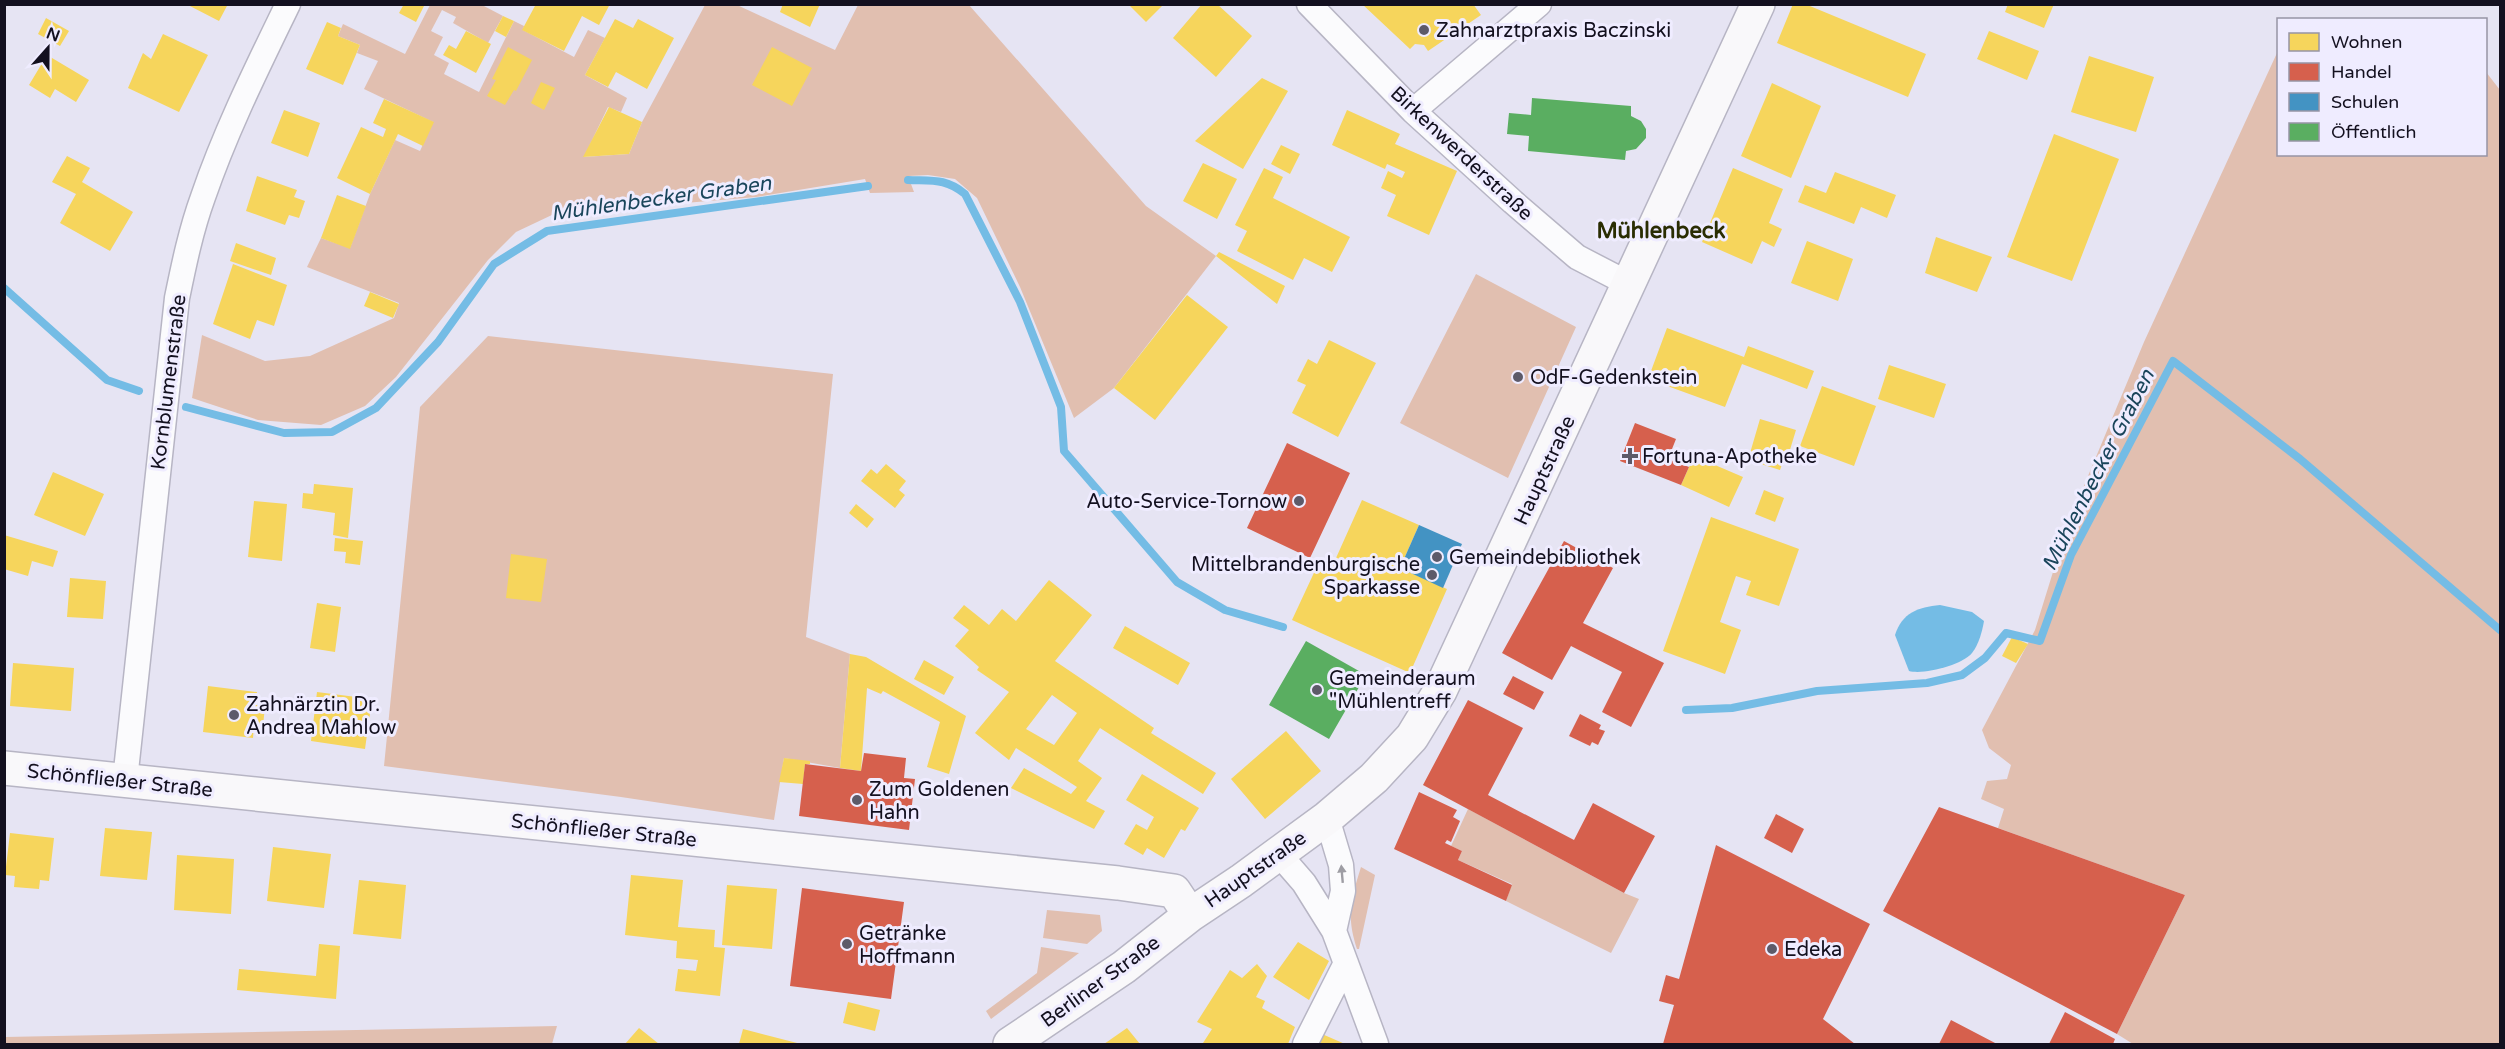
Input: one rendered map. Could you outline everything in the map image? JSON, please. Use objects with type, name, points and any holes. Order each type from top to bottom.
[{"type":"main road","name":"Hauptstraße","points":[[1190,915],[1327,818],[1374,778],[1404,745],[1440,691],[1758,4]]},
{"type":"main road","name":"Schönfließer Straße","points":[[4,768],[1118,883],[1174,891],[1190,915]]},
{"type":"main road","name":"Berliner Straße","points":[[1010,1044],[1124,967],[1190,915]]},
{"type":"street","name":"Kornblumenstraße","points":[[125,780],[177,298],[188,246],[202,197],[239,105],[288,4]]},
{"type":"street","name":"Birkenwerderstraße","points":[[1309,4],[1413,111],[1513,202],[1577,257],[1629,284]]},
{"type":"street","points":[[1413,111],[1539,4]]},
{"type":"street","points":[[1327,818],[1341,865],[1343,891],[1334,931]]},
{"type":"street","points":[[1278,853],[1304,883],[1334,931],[1376,1044]]},
{"type":"street","points":[[1305,1044],[1346,963]]},
{"type":"shaded area","points":[[430,5],[482,5],[503,16],[488,43],[453,23],[456,17],[442,10],[431,31],[443,37],[434,55],[449,63],[444,74],[479,92],[514,21],[524,26],[523,30],[574,57],[588,30],[605,38],[585,75],[627,98],[621,112],[608,107],[584,157],[629,154],[642,122],[705,5],[737,5],[835,50],[858,5],[969,5],[1146,206],[1216,256],[1114,388],[1074,418],[1020,287],[977,198],[955,179],[928,175],[908,176],[914,192],[870,193],[865,179],[756,197],[554,214],[516,232],[488,260],[396,377],[365,406],[321,425],[258,420],[192,398],[202,335],[265,361],[310,356],[394,318],[399,303],[307,267],[321,238],[350,248],[370,194],[395,140],[420,151],[433,122],[364,89],[378,61],[357,53],[360,45],[338,36],[343,24],[405,54]]},
{"type":"shaded area","points":[[2277,53],[2277,156],[2487,156],[2487,73],[2500,90],[2500,1044],[2133,1044],[2117,1034],[2185,895],[1998,828],[2004,809],[1981,799],[1987,781],[2007,779],[2011,765],[1989,748],[1982,730],[2035,630],[2066,530],[2144,342]]},
{"type":"shaded area","points":[[1476,274],[1576,327],[1508,478],[1400,423]]},
{"type":"shaded area","points":[[488,336],[833,374],[806,637],[850,654],[840,768],[784,758],[774,820],[384,766],[420,407]]},
{"type":"shaded area","points":[[1468,809],[1639,899],[1611,953],[1506,901],[1512,884],[1458,860],[1462,851],[1451,846]]},
{"type":"shaded area","points":[[1361,867],[1375,875],[1359,949],[1357,949],[1351,908]]},
{"type":"shaded area","points":[[1047,910],[1100,915],[1102,931],[1087,944],[1043,938]]},
{"type":"shaded area","points":[[1041,947],[1079,953],[991,1019],[986,1011],[1037,973]]},
{"type":"shaded area","points":[[557,1026],[552,1044],[4,1044],[5,1037]]},
{"type":"water","points":[[1940,605],[1972,612],[1984,621],[1977,646],[1967,657],[1952,665],[1924,672],[1909,671],[1895,635],[1898,627],[1912,612]]},
{"type":"building: Wohnen","points":[[186,4],[228,4],[219,21]]},
{"type":"building: Wohnen","points":[[404,4],[425,4],[416,22],[399,13]]},
{"type":"building: Wohnen","points":[[536,4],[610,4],[599,25],[582,16],[564,51],[522,30]]},
{"type":"building: Wohnen","points":[[783,4],[820,4],[810,27],[780,12]]},
{"type":"building: Wohnen","points":[[1128,4],[1164,4],[1146,22]]},
{"type":"building: Wohnen","points":[[1202,4],[1217,4],[1252,36],[1216,77],[1173,38]]},
{"type":"building: Wohnen","name":"Zahnarztpraxis Baczinski","points":[[1362,4],[1473,4],[1481,15],[1428,51],[1424,45],[1415,44],[1410,49]]},
{"type":"building: Wohnen","points":[[1793,4],[1805,4],[1926,54],[1908,97],[1777,43]]},
{"type":"building: Wohnen","points":[[2008,4],[2054,4],[2044,28],[2005,12]]},
{"type":"building: Wohnen","points":[[503,16],[514,21],[506,37],[495,31]]},
{"type":"building: Wohnen","points":[[46,18],[69,31],[60,46],[38,34]]},
{"type":"building: Wohnen","points":[[615,19],[633,28],[638,19],[674,38],[647,89],[616,72],[608,87],[585,75]]},
{"type":"building: Wohnen","points":[[327,22],[341,28],[338,36],[360,45],[343,85],[306,69]]},
{"type":"building: Wohnen","points":[[466,31],[491,44],[476,73],[443,55],[449,45],[456,49]]},
{"type":"building: Wohnen","points":[[1989,31],[2039,51],[2027,80],[1977,59]]},
{"type":"building: Wohnen","points":[[163,34],[208,55],[179,112],[128,88],[143,53],[151,59]]},
{"type":"building: Wohnen","points":[[508,47],[532,60],[516,91],[514,90],[505,105],[487,96],[496,80],[492,79]]},
{"type":"building: Wohnen","points":[[772,47],[812,68],[792,106],[752,85]]},
{"type":"building: Wohnen","points":[[47,55],[89,80],[76,102],[55,89],[50,98],[29,85]]},
{"type":"building: Wohnen","points":[[2089,56],[2154,77],[2136,132],[2071,112]]},
{"type":"building: Wohnen","points":[[1262,78],[1288,91],[1243,169],[1195,141]]},
{"type":"building: Wohnen","points":[[541,82],[555,88],[544,110],[531,103]]},
{"type":"building: Wohnen","points":[[1772,83],[1821,106],[1791,178],[1741,156]]},
{"type":"building: Wohnen","points":[[384,99],[434,122],[423,146],[398,134],[370,194],[337,178],[361,127],[383,137],[386,129],[373,123]]},
{"type":"building: Wohnen","points":[[609,107],[642,122],[629,154],[583,157]]},
{"type":"building: Wohnen","points":[[284,110],[320,123],[308,157],[271,143]]},
{"type":"building: Wohnen","points":[[1347,110],[1400,134],[1395,144],[1457,171],[1429,235],[1387,216],[1396,195],[1381,188],[1388,171],[1402,178],[1405,172],[1387,164],[1385,169],[1332,145]]},
{"type":"building: Wohnen","points":[[2054,134],[2119,159],[2072,281],[2007,257]]},
{"type":"building: Wohnen","points":[[1281,145],[1300,154],[1290,174],[1271,164]]},
{"type":"building: Wohnen","points":[[67,156],[90,168],[82,182],[133,212],[110,251],[60,223],[76,194],[52,182]]},
{"type":"building: Wohnen","points":[[1203,163],[1237,179],[1217,219],[1183,201]]},
{"type":"building: Wohnen","points":[[1264,168],[1283,177],[1273,198],[1350,237],[1332,272],[1304,258],[1293,280],[1237,251],[1247,231],[1235,225]]},
{"type":"building: Wohnen","points":[[1733,168],[1783,189],[1769,223],[1782,229],[1774,247],[1762,241],[1752,264],[1702,242]]},
{"type":"building: Wohnen","points":[[1835,172],[1896,195],[1887,218],[1861,207],[1854,224],[1798,202],[1805,185],[1826,193]]},
{"type":"building: Wohnen","points":[[257,176],[297,190],[294,197],[305,201],[299,218],[289,215],[285,225],[246,211]]},
{"type":"building: Wohnen","points":[[337,195],[366,206],[350,249],[321,238]]},
{"type":"building: Wohnen","points":[[1936,237],[1992,257],[1977,292],[1925,273]]},
{"type":"building: Wohnen","points":[[1807,241],[1853,259],[1838,301],[1791,283]]},
{"type":"building: Wohnen","points":[[236,243],[276,258],[271,275],[230,261]]},
{"type":"building: Wohnen","points":[[1219,252],[1285,286],[1277,304],[1216,256]]},
{"type":"building: Wohnen","points":[[233,264],[287,285],[274,326],[257,320],[250,339],[213,324]]},
{"type":"building: Wohnen","points":[[370,292],[399,304],[393,318],[364,306]]},
{"type":"building: Wohnen","points":[[1187,295],[1228,327],[1155,420],[1114,388]]},
{"type":"building: Wohnen","points":[[1667,328],[1744,357],[1748,346],[1814,371],[1807,389],[1742,364],[1725,407],[1648,379]]},
{"type":"building: Wohnen","points":[[1329,340],[1376,363],[1338,437],[1292,413],[1306,385],[1297,381],[1308,359],[1317,364]]},
{"type":"building: Wohnen","points":[[1889,365],[1946,384],[1934,418],[1878,399]]},
{"type":"building: Wohnen","points":[[1822,386],[1876,406],[1854,466],[1800,446]]},
{"type":"building: Wohnen","points":[[1760,419],[1796,430],[1789,453],[1786,452],[1780,470],[1748,460]]},
{"type":"building: Wohnen","points":[[1694,456],[1743,477],[1729,507],[1681,485]]},
{"type":"building: Wohnen","points":[[886,464],[906,481],[899,490],[905,495],[895,508],[861,481],[871,469],[877,474]]},
{"type":"building: Wohnen","points":[[53,472],[104,494],[85,536],[34,515]]},
{"type":"building: Wohnen","points":[[314,484],[353,488],[348,538],[333,535],[335,513],[302,508],[303,493],[313,494]]},
{"type":"building: Wohnen","points":[[1764,490],[1784,498],[1775,522],[1755,514]]},
{"type":"building: Wohnen","points":[[1362,500],[1419,525],[1400,568],[1447,589],[1410,673],[1292,620],[1319,562],[1332,567]]},
{"type":"building: Wohnen","points":[[254,501],[287,504],[282,561],[248,557]]},
{"type":"building: Wohnen","points":[[856,504],[874,519],[867,528],[849,513]]},
{"type":"building: Wohnen","points":[[1711,517],[1799,549],[1779,606],[1746,595],[1751,581],[1736,576],[1720,622],[1741,630],[1725,674],[1663,651]]},
{"type":"building: Wohnen","points":[[4,535],[58,551],[53,567],[32,561],[28,576],[4,569]]},
{"type":"building: Wohnen","points":[[335,538],[363,541],[360,565],[345,563],[346,552],[334,551]]},
{"type":"building: Wohnen","points":[[511,554],[547,559],[541,602],[506,598]]},
{"type":"building: Wohnen","points":[[70,578],[106,581],[103,619],[67,617]]},
{"type":"building: Wohnen","points":[[1049,580],[1092,615],[1055,661],[1154,728],[1151,733],[1216,773],[1203,794],[1100,728],[1078,761],[1102,778],[1086,801],[1105,811],[1094,829],[1011,788],[1024,768],[1071,794],[1077,787],[1016,748],[1009,760],[975,733],[1009,692],[977,670],[979,667],[955,646],[969,630],[953,618],[964,605],[989,625],[1002,609],[1016,621]],"holes":[[[1052,695],[1077,713],[1054,745],[1026,729]]]},
{"type":"building: Wohnen","points":[[317,603],[341,607],[335,652],[310,648]]},
{"type":"building: Wohnen","points":[[1125,626],[1190,663],[1178,685],[1113,648]]},
{"type":"building: Wohnen","points":[[2012,637],[2028,644],[2016,663],[2002,656]]},
{"type":"building: Wohnen","points":[[850,654],[866,657],[966,716],[949,774],[927,767],[940,722],[883,691],[881,694],[867,688],[861,771],[840,768]]},
{"type":"building: Wohnen","points":[[924,660],[954,677],[944,695],[914,679]]},
{"type":"building: Wohnen","points":[[13,663],[74,668],[71,711],[10,706]]},
{"type":"building: Wohnen","name":"Zahnärztin Dr. Andrea Mahlow","points":[[208,686],[257,692],[256,705],[265,706],[263,726],[254,725],[253,738],[203,732]]},
{"type":"building: Wohnen","points":[[317,692],[372,699],[365,749],[311,741]]},
{"type":"building: Wohnen","points":[[1286,731],[1321,771],[1265,819],[1231,779]]},
{"type":"building: Wohnen","points":[[784,758],[810,761],[810,764],[805,764],[803,784],[779,782]]},
{"type":"building: Wohnen","points":[[1142,774],[1199,808],[1185,831],[1181,829],[1164,858],[1147,848],[1143,855],[1124,844],[1136,824],[1147,830],[1154,817],[1126,800]]},
{"type":"building: Wohnen","points":[[105,828],[152,832],[147,880],[100,876]]},
{"type":"building: Wohnen","points":[[10,833],[54,838],[49,881],[40,880],[39,889],[14,887],[15,876],[5,875]]},
{"type":"building: Wohnen","points":[[273,847],[331,854],[324,908],[267,901]]},
{"type":"building: Wohnen","points":[[177,855],[234,859],[231,914],[174,910]]},
{"type":"building: Wohnen","points":[[631,875],[683,880],[678,927],[715,930],[714,947],[725,948],[720,996],[675,991],[678,969],[696,971],[698,960],[676,958],[677,941],[625,935]]},
{"type":"building: Wohnen","points":[[359,880],[406,885],[401,939],[353,934]]},
{"type":"building: Wohnen","points":[[727,885],[777,889],[772,949],[722,945]]},
{"type":"building: Wohnen","points":[[1298,942],[1329,961],[1309,1000],[1273,977]]},
{"type":"building: Wohnen","points":[[319,944],[340,946],[336,999],[237,990],[239,969],[316,976]]},
{"type":"building: Wohnen","points":[[1257,964],[1267,976],[1256,997],[1265,1001],[1262,1008],[1295,1027],[1288,1044],[1203,1043],[1212,1029],[1197,1022],[1230,970],[1242,978]]},
{"type":"building: Wohnen","points":[[848,1002],[880,1010],[875,1031],[843,1023]]},
{"type":"building: Wohnen","points":[[639,1028],[659,1044],[625,1044]]},
{"type":"building: Wohnen","points":[[1127,1028],[1140,1044],[1104,1044]]},
{"type":"building: Wohnen","points":[[743,1029],[801,1044],[739,1044]]},
{"type":"building: Wohnen","points":[[1322,1034],[1345,1044],[1317,1044]]},
{"type":"building: Handel","points":[[1635,423],[1676,439],[1668,459],[1689,467],[1681,485],[1620,461]]},
{"type":"building: Handel","name":"Auto-Service-Tornow","points":[[1287,443],[1350,473],[1310,558],[1247,528]]},
{"type":"building: Handel","points":[[1564,541],[1613,568],[1583,623],[1664,663],[1631,727],[1602,712],[1622,672],[1571,646],[1552,680],[1502,653]]},
{"type":"building: Handel","points":[[1513,676],[1544,692],[1534,710],[1503,694]]},
{"type":"building: Handel","points":[[1468,700],[1523,728],[1488,795],[1574,840],[1593,803],[1655,836],[1624,893],[1423,785]]},
{"type":"building: Handel","points":[[1580,714],[1601,725],[1599,729],[1605,731],[1598,745],[1592,742],[1590,746],[1569,736]]},
{"type":"building: Handel","name":"Zum Goldenen Hahn","points":[[864,753],[906,758],[904,778],[915,779],[909,830],[799,816],[805,764],[861,771]]},
{"type":"building: Handel","points":[[1419,792],[1457,810],[1453,817],[1460,821],[1451,842],[1447,840],[1445,843],[1462,851],[1458,860],[1512,885],[1506,901],[1394,849]]},
{"type":"building: Handel","points":[[1939,807],[2185,895],[2117,1034],[1883,911]]},
{"type":"building: Handel","points":[[1776,814],[1804,829],[1792,853],[1764,838]]},
{"type":"building: Handel","name":"Edeka","points":[[1716,845],[1870,924],[1823,1019],[1855,1044],[1663,1044],[1674,1005],[1659,1001],[1666,975],[1679,979]]},
{"type":"building: Handel","name":"Getränke Hoffmann","points":[[802,888],[904,902],[891,999],[790,986]]},
{"type":"building: Handel","points":[[2065,1012],[2115,1039],[2113,1044],[2049,1044]]},
{"type":"building: Handel","points":[[1951,1020],[1997,1044],[1939,1044]]},
{"type":"building: Schulen","points":[[1419,525],[1462,544],[1443,588],[1400,568]]},
{"type":"building: Öffentlich","points":[[1532,98],[1631,106],[1631,116],[1641,121],[1646,129],[1646,138],[1636,149],[1626,151],[1625,160],[1528,151],[1529,136],[1507,134],[1509,113],[1531,115]]},
{"type":"building: Öffentlich","name":"Gemeinderaum \"Mühlentreff","points":[[1306,641],[1366,675],[1329,739],[1269,705]]},
{"type":"waterway","name":"Mühlenbecker Graben","points":[[908,180],[945,183],[965,194],[1020,302],[1061,407],[1064,451],[1177,582],[1225,610],[1283,627]]},
{"type":"waterway","name":"Mühlenbecker Graben","points":[[186,407],[284,433],[332,432],[376,408],[438,342],[494,264],[547,231],[868,186]]},
{"type":"waterway","name":"Mühlenbecker Graben","points":[[4,288],[107,380],[139,391]]},
{"type":"waterway","name":"Mühlenbecker Graben","points":[[1686,710],[1732,708],[1817,691],[1927,683],[1962,675],[1985,658],[2006,633],[2040,641],[2071,555],[2173,361],[2300,459],[2500,630]]},
{"type":"place","name":"Zahnarztpraxis Baczinski","points":[[1424,30]]},
{"type":"place","name":"OdF-Gedenkstein","points":[[1518,377]]},
{"type":"place","name":"Fortuna-Apotheke","points":[[1630,456]]},
{"type":"place","name":"Auto-Service-Tornow","points":[[1299,501]]},
{"type":"place","name":"Gemeindebibliothek","points":[[1437,557]]},
{"type":"place","name":"Mittelbrandenburgische Sparkasse","points":[[1432,575]]},
{"type":"place","name":"Gemeinderaum \"Mühlentreff","points":[[1317,690]]},
{"type":"place","name":"Zahnärztin Dr. Andrea Mahlow","points":[[234,715]]},
{"type":"place","name":"Zum Goldenen Hahn","points":[[857,800]]},
{"type":"place","name":"Getränke Hoffmann","points":[[847,944]]},
{"type":"place","name":"Edeka","points":[[1772,949]]},
{"type":"district","name":"Mühlenbeck","points":[[1661,230]]}]
